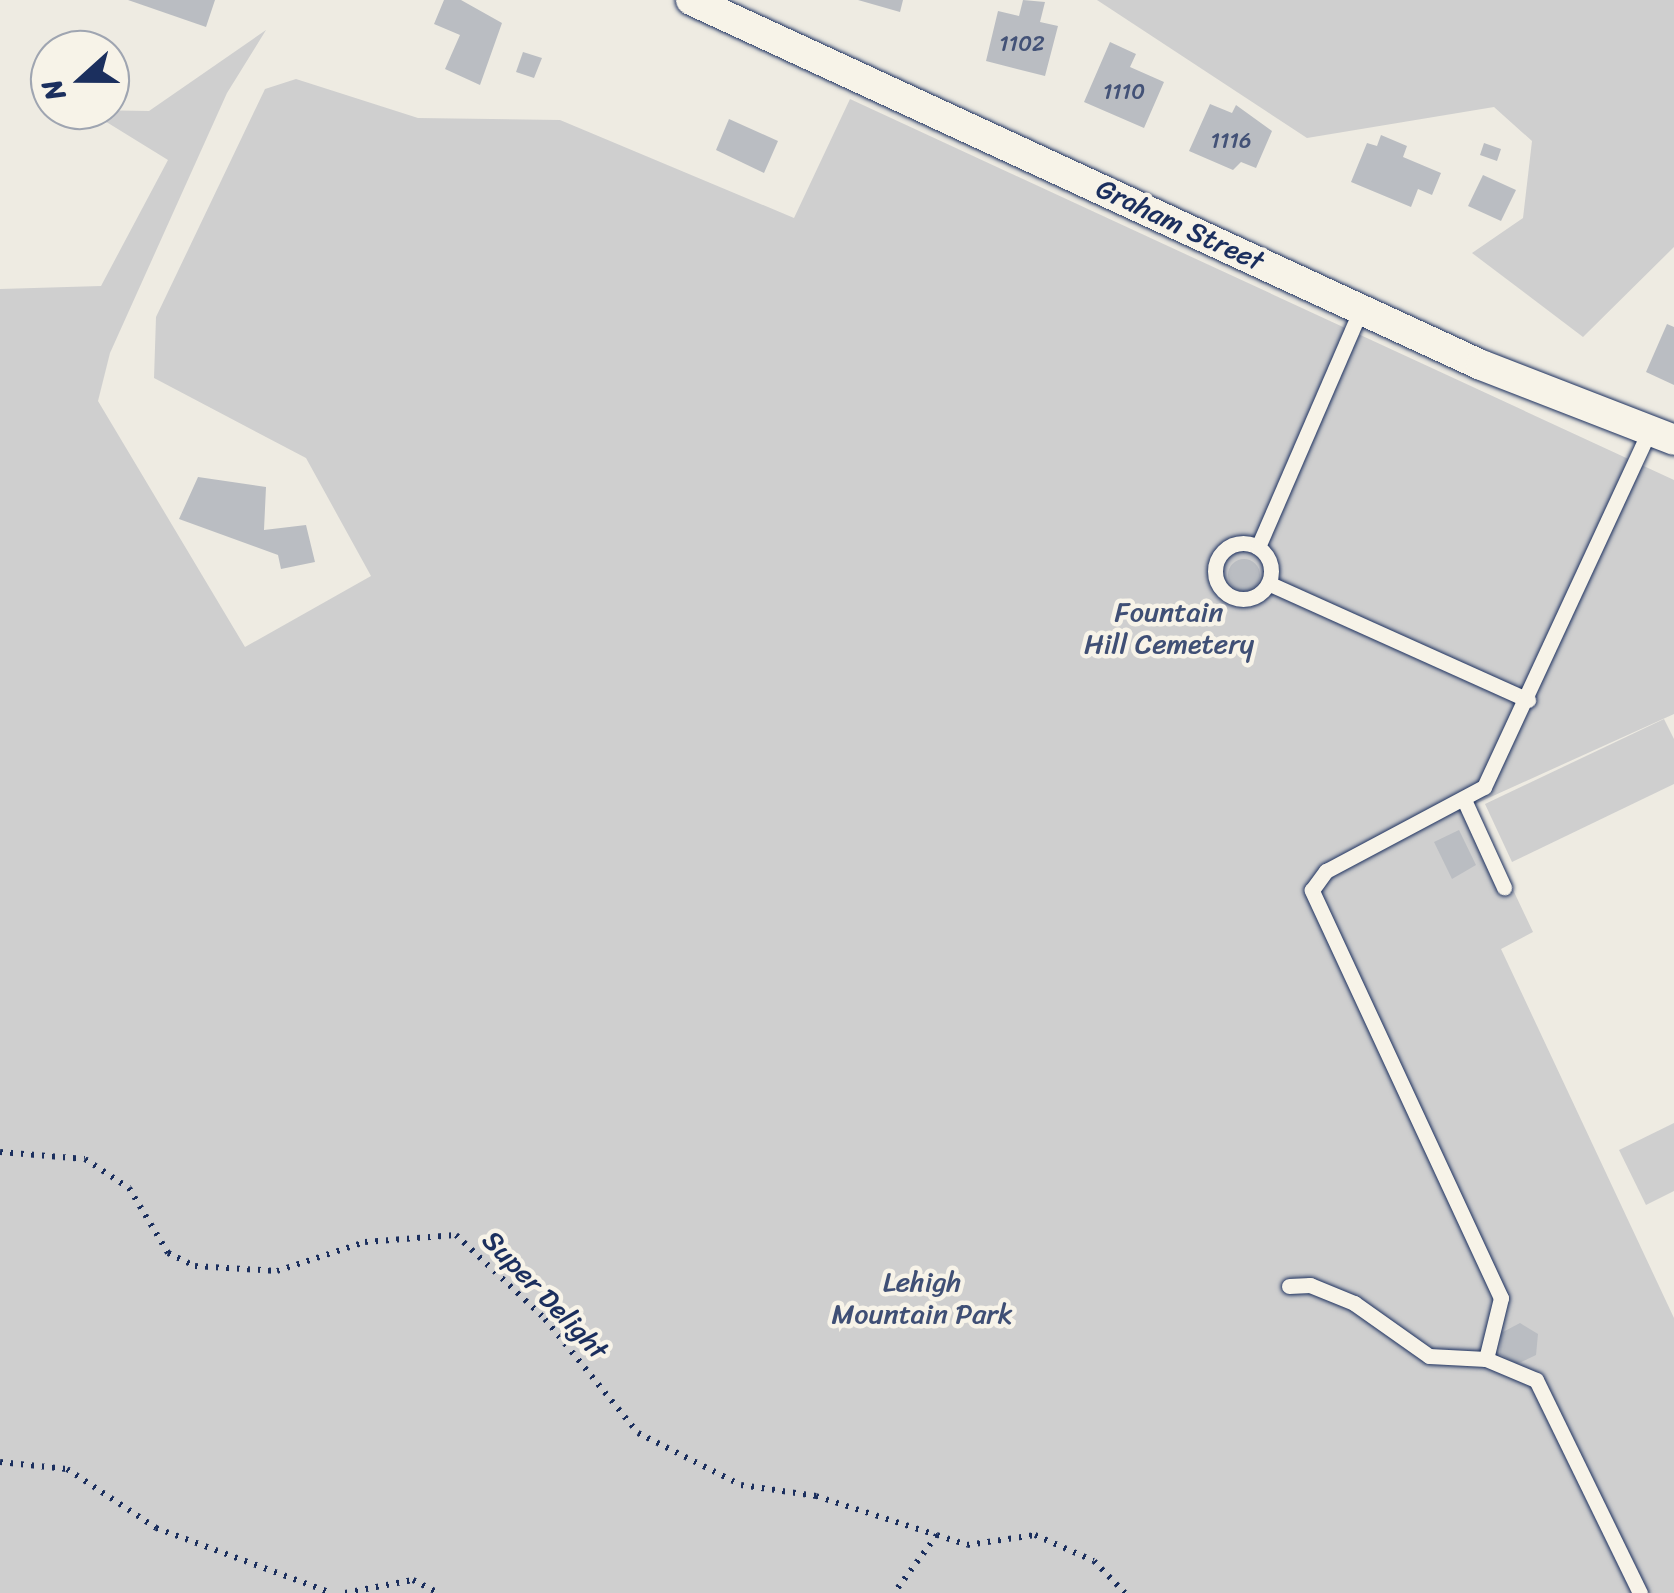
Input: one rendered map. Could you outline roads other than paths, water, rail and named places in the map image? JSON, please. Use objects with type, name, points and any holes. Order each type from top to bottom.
[{"type":"street","name":"Graham Street","points":[[691,0],[1361,310],[1662,434]]},
{"type":"lane","points":[[1258,547],[1361,310]]},
{"type":"lane","points":[[1486,1359],[1501,1298],[1312,890],[1326,871],[1465,802],[1484,787],[1662,434]]},
{"type":"lane","points":[[1243,543],[1258,547],[1270,563],[1270,584],[1246,599],[1219,586],[1221,554],[1243,543]]},
{"type":"lane","points":[[1270,584],[1528,700]]},
{"type":"lane","points":[[1465,802],[1504,887]]},
{"type":"lane","points":[[1289,1286],[1310,1285],[1354,1303],[1429,1356],[1486,1359],[1536,1380],[1640,1593]]},
{"type":"park label","name":"Fountain Hill Cemetery","points":[[1169,628]]},
{"type":"park label","name":"Lehigh Mountain Park","points":[[922,1298]]}]
